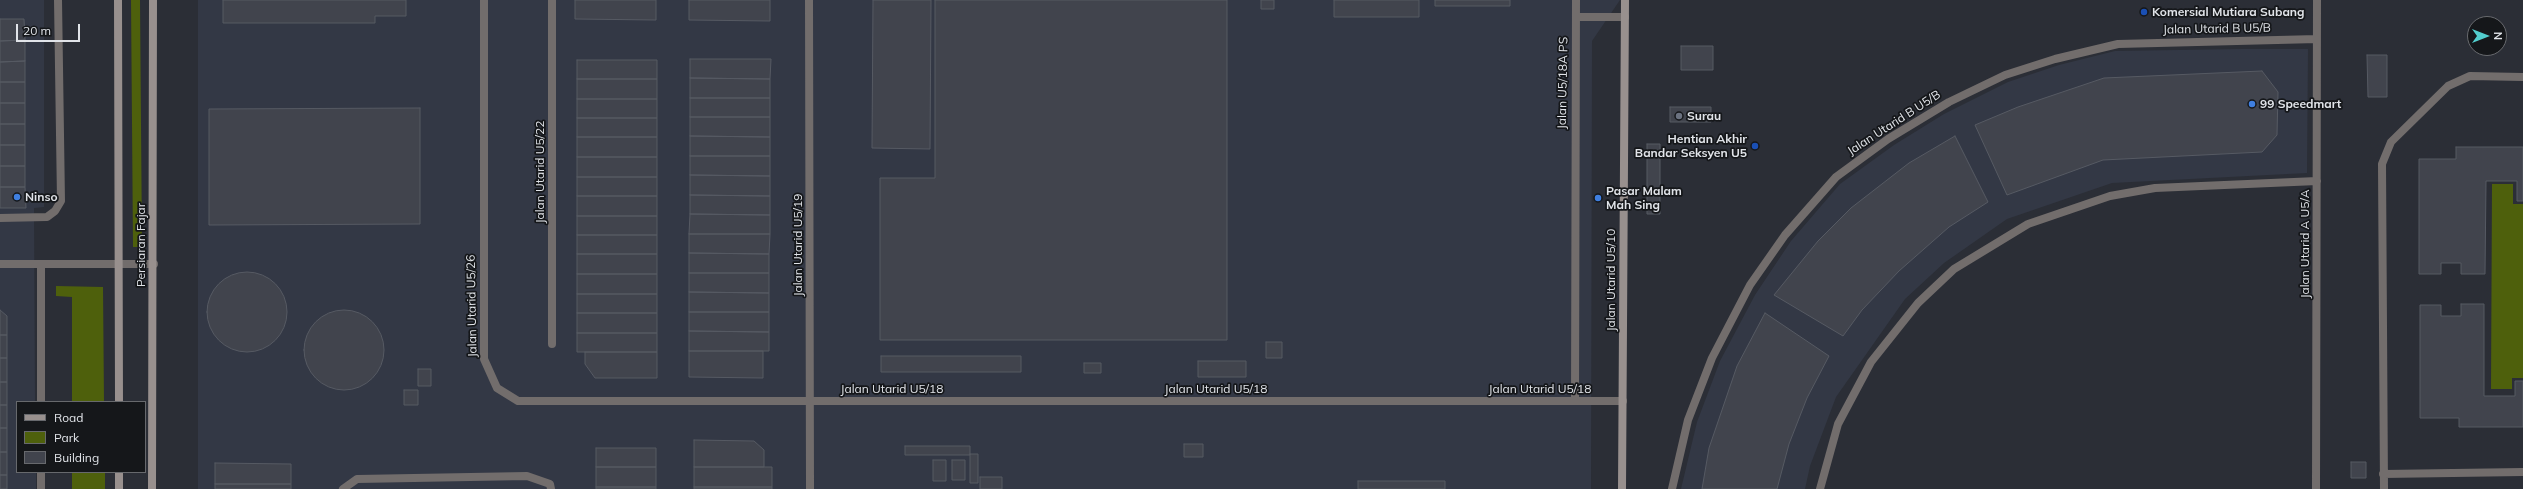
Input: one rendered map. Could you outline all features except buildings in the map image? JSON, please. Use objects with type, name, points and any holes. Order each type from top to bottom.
[{"type":"main road","name":"Persiaran Fajar","points":[[118,0],[120,401]]},
{"type":"main road","name":"Persiaran Fajar","points":[[152,489],[154,264],[153,0]]},
{"type":"main road","name":"Jalan Utarid U5/10","points":[[1622,489],[1625,0]]},
{"type":"main road","points":[[119,473],[119,489]]},
{"type":"street","points":[[0,218],[47,217],[55,211],[61,201],[58,0]]},
{"type":"street","name":"Jalan Utarid U5/26","points":[[484,0],[484,359],[497,388],[518,401],[810,401]]},
{"type":"street","name":"Jalan Utarid U5/22","points":[[552,0],[552,344]]},
{"type":"street","name":"Jalan Utarid U5/19","points":[[809,0],[810,489]]},
{"type":"street","name":"Jalan U5/18A PS","points":[[1575,401],[1574,166],[1576,0]]},
{"type":"street","name":"Jalan Utarid A U5/A","points":[[2316,489],[2317,0]]},
{"type":"street","points":[[1576,16],[1625,16]]},
{"type":"street","name":"Jalan Utarid B U5/B","points":[[1672,489],[1688,420],[1712,358],[1750,286],[1785,235],[1836,177],[1888,139],[1948,102],[2005,75],[2055,59],[2111,45],[2196,40],[2317,39]]},
{"type":"street","points":[[2384,489],[2382,164],[2391,142],[2448,86],[2470,76],[2523,77]]},
{"type":"street","points":[[1820,489],[1838,424],[1871,362],[1918,303],[1954,269],[2028,224],[2110,196],[2155,188],[2317,181]]},
{"type":"street","points":[[0,264],[41,266],[154,264]]},
{"type":"street","points":[[41,266],[41,401]]},
{"type":"street","name":"Jalan Utarid U5/18","points":[[810,401],[1623,401]]},
{"type":"street","points":[[2383,474],[2523,472]]},
{"type":"street","points":[[41,473],[41,489]]},
{"type":"street","points":[[343,489],[356,479],[445,476],[527,476],[550,484],[551,489]]},
{"type":"shaded area","points":[[0,0],[44,0],[44,207],[34,208],[35,401],[16,401],[16,473],[36,473],[36,489],[0,489]]},
{"type":"shaded area","points":[[198,0],[1620,0],[1592,41],[1591,489],[198,489]]},
{"type":"shaded area","points":[[2308,49],[2307,173],[2112,183],[2007,219],[1944,263],[1905,299],[1836,397],[1810,466],[1805,489],[1681,489],[1697,422],[1720,361],[1755,295],[1791,241],[1840,184],[1894,145],[1944,114],[2008,82],[2059,65],[2115,51]]},
{"type":"green space","points":[[131,0],[140,0],[142,247],[133,247]]},
{"type":"green space","points":[[2492,184],[2513,184],[2513,204],[2523,204],[2523,378],[2512,378],[2512,389],[2491,389]]},
{"type":"green space","points":[[56,286],[103,287],[104,401],[72,401],[72,297],[56,296]]},
{"type":"green space","points":[[72,473],[105,473],[105,489],[72,489]]},
{"type":"place","name":"Komersial Mutiara Subang","points":[[2144,12]]},
{"type":"place","name":"99 Speedmart","points":[[2252,104]]},
{"type":"place","name":"Surau","points":[[1679,116]]},
{"type":"place","name":"Hentian Akhir Bandar Seksyen U5","points":[[1755,146]]},
{"type":"place","name":"Ninso","points":[[17,197]]},
{"type":"place","name":"Pasar Malam Mah Sing","points":[[1598,198]]}]
